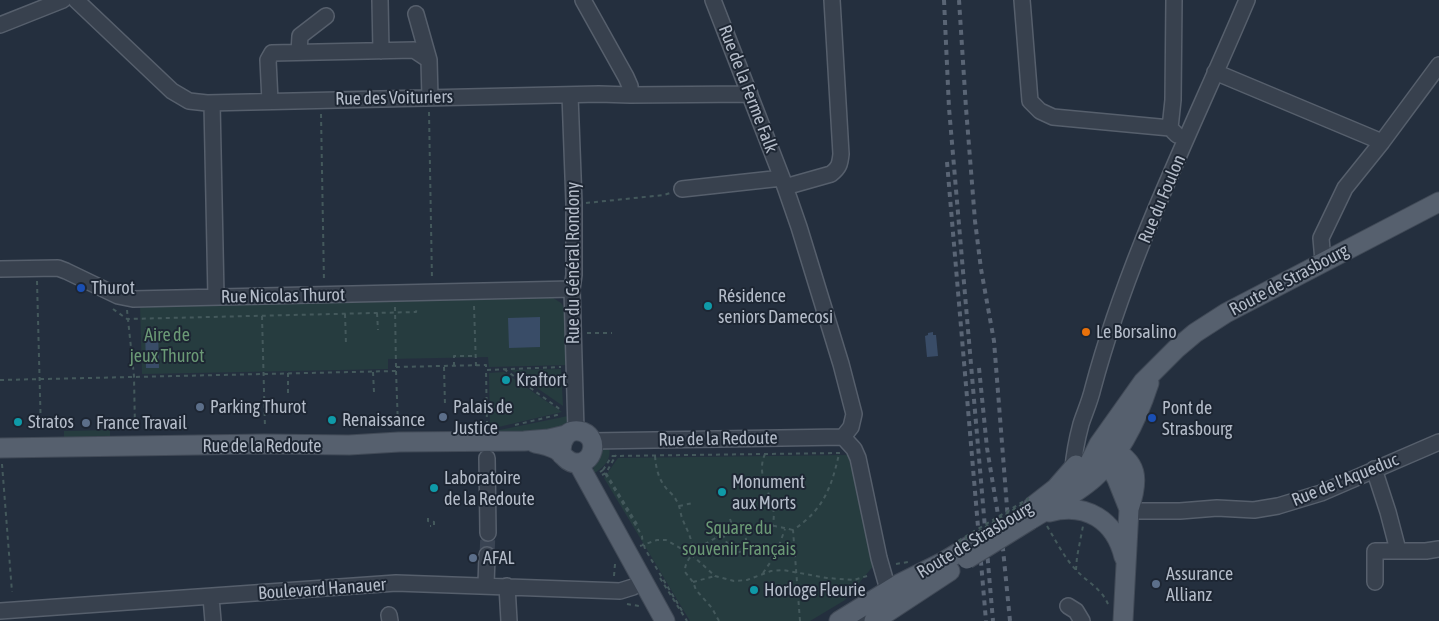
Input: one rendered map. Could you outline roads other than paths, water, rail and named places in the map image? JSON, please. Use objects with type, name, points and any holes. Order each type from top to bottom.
[{"type":"main road","name":"Route de Strasbourg","points":[[1065,499],[1084,476],[1099,444],[1136,391],[1172,352],[1208,324],[1323,261],[1439,202]]},
{"type":"main road","name":"Route de Strasbourg","points":[[839,621],[963,548],[1033,511],[1065,499],[1094,478],[1113,458],[1142,406],[1152,374]]},
{"type":"main road","name":"Rue de la Redoute","points":[[1,452],[264,444],[308,446],[399,442],[518,433],[548,439],[571,433]]},
{"type":"main road","name":"Rue de la Redoute","points":[[518,433],[548,446],[570,459]]},
{"type":"main road","points":[[570,459],[584,462],[590,457],[593,450],[592,441],[585,433],[571,433],[561,442],[570,459],[628,554],[664,621]]},
{"type":"main road","name":"Route de Strasbourg","points":[[1033,511],[1099,444]]},
{"type":"main road","points":[[1099,444],[1113,458],[1114,472],[1129,510],[1123,621]]},
{"type":"main road","points":[[1033,511],[1077,509],[1088,511],[1102,520],[1114,533],[1121,547],[1126,578]]},
{"type":"main road","name":"Route de Strasbourg","points":[[874,621],[963,548]]},
{"type":"street","points":[[0,25],[63,0]]},
{"type":"street","name":"Rue des Voituriers","points":[[76,0],[172,91],[189,101],[212,103],[270,101],[430,103],[570,95],[750,94]]},
{"type":"street","points":[[380,0],[381,51]]},
{"type":"street","points":[[583,0],[630,86],[630,95]]},
{"type":"street","name":"Rue de la Ferme Falk","points":[[713,0],[783,182],[842,364],[854,414],[851,427],[841,443]]},
{"type":"street","points":[[783,182],[831,174],[840,164],[832,0]]},
{"type":"street","points":[[1022,0],[1030,101],[1040,111],[1053,117],[1170,128],[1185,142]]},
{"type":"street","points":[[1170,128],[1173,100],[1174,0]]},
{"type":"street","name":"Rue du Foulon","points":[[1073,469],[1076,441],[1116,312],[1166,184],[1247,0]]},
{"type":"street","points":[[416,14],[429,60],[430,103]]},
{"type":"street","points":[[299,52],[300,36],[326,16]]},
{"type":"street","points":[[270,101],[268,60],[272,53],[414,50],[429,60]]},
{"type":"street","points":[[1323,261],[1321,238],[1346,188],[1439,65]]},
{"type":"street","points":[[1216,72],[1382,142]]},
{"type":"street","name":"Rue du Général Rondony","points":[[570,95],[574,203],[571,433]]},
{"type":"street","points":[[212,103],[216,297]]},
{"type":"street","name":"Rue de la Ferme Falk","points":[[682,189],[783,182]]},
{"type":"street","name":"Rue Nicolas Thurot","points":[[0,269],[61,269],[126,298],[325,295],[380,287],[473,292],[572,289]]},
{"type":"street","name":"Rue du Foulon","points":[[1089,403],[1088,431],[1099,444]]},
{"type":"street","name":"Rue de la Redoute","points":[[592,441],[841,443]]},
{"type":"street","name":"Rue de l'Aqueduc","points":[[1129,510],[1265,509],[1298,501],[1333,488],[1439,442]]},
{"type":"street","points":[[841,443],[854,449],[858,458],[879,558],[888,591],[886,601],[858,621]]},
{"type":"street","points":[[487,458],[488,533]]},
{"type":"street","points":[[1374,469],[1398,550]]},
{"type":"street","points":[[1375,582],[1375,551],[1426,551],[1439,549]]},
{"type":"street","points":[[486,585],[487,555]]},
{"type":"street","name":"Boulevard Hanauer","points":[[0,611],[396,583],[620,591],[642,582]]},
{"type":"street","points":[[508,586],[509,621]]},
{"type":"street","points":[[210,597],[213,621]]},
{"type":"street","points":[[1068,606],[1076,611],[1082,621]]},
{"type":"water","points":[[540,317],[540,347],[509,348],[508,318]]},
{"type":"water","points":[[145,328],[158,328],[159,368],[146,368]]},
{"type":"water","points":[[933,332],[933,335],[936,335],[938,356],[927,357],[925,336]]},
{"type":"tunnel","points":[[487,555],[488,533]]},
{"type":"railway","points":[[944,0],[949,108],[993,621]]},
{"type":"railway","points":[[959,0],[975,221],[981,269],[994,341],[1008,520]]},
{"type":"railway","points":[[947,162],[986,621]]},
{"type":"railway","points":[[979,368],[987,448],[1002,539],[1010,621]]},
{"type":"place","name":"Thurot","points":[[81,288]]},
{"type":"place","name":"Résidence seniors Damecosi","points":[[708,306]]},
{"type":"place","name":"Le Borsalino","points":[[1086,332]]},
{"type":"place","name":"Kraftort","points":[[506,380]]},
{"type":"place","name":"Parking Thurot","points":[[200,407]]},
{"type":"place","name":"Palais de Justice","points":[[443,417]]},
{"type":"place","name":"Pont de Strasbourg","points":[[1152,418]]},
{"type":"place","name":"Renaissance","points":[[332,420]]},
{"type":"place","name":"Stratos","points":[[18,422]]},
{"type":"place","name":"France Travail","points":[[86,423]]},
{"type":"place","name":"Laboratoire de la Redoute","points":[[434,488]]},
{"type":"place","name":"Monument aux Morts","points":[[722,492]]},
{"type":"place","name":"AFAL","points":[[473,558]]},
{"type":"place","name":"Assurance Allianz","points":[[1156,584]]},
{"type":"place","name":"Horloge Fleurie","points":[[754,590]]},
{"type":"park label","name":"Aire de jeux Thurot","points":[[167,345]]},
{"type":"park label","name":"Square du souvenir Français","points":[[739,538]]}]
